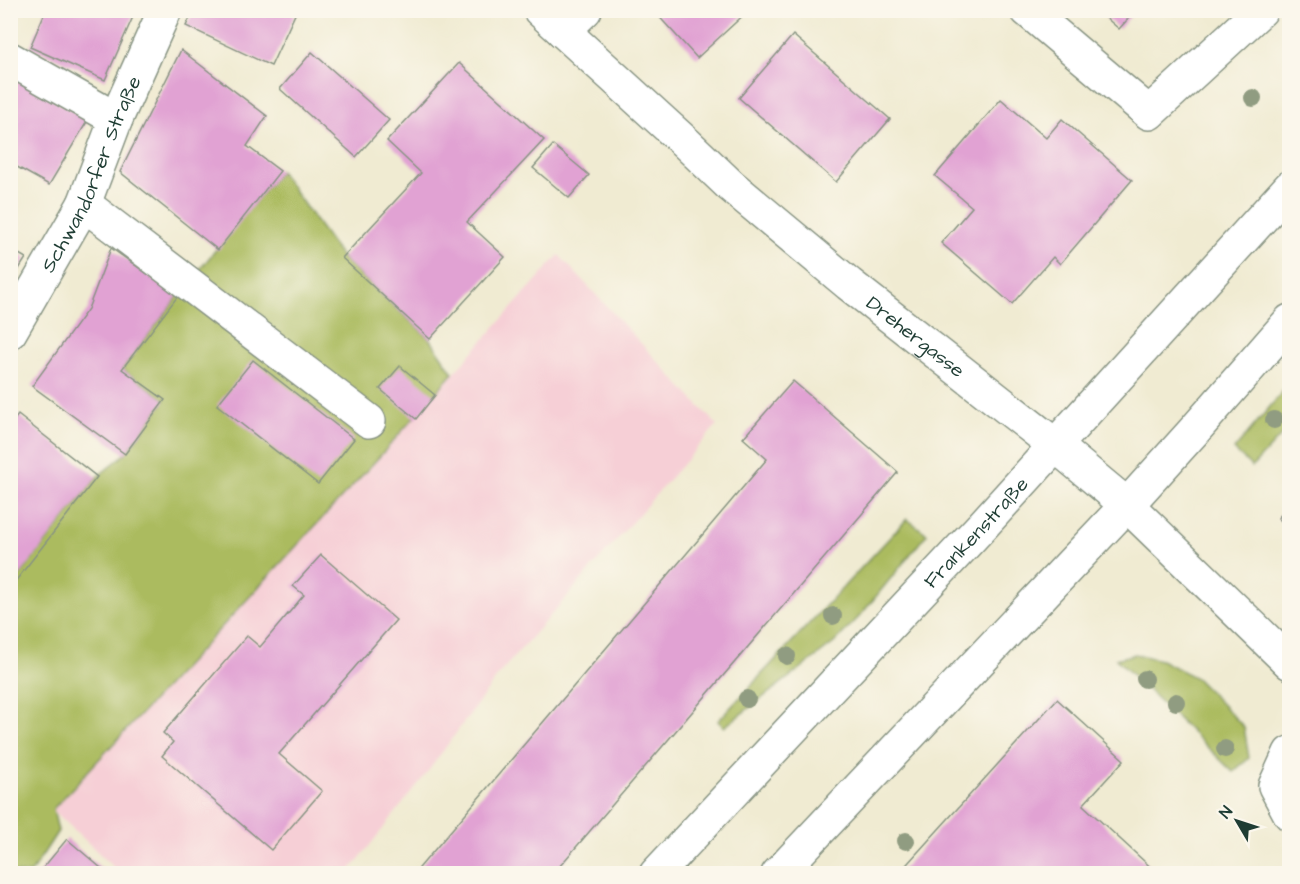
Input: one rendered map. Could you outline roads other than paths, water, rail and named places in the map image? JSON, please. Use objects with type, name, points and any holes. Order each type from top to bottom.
[{"type":"main road","name":"Schwandorfer Straße","points":[[10,332],[84,204],[116,119],[165,10]]},
{"type":"main road","points":[[1027,10],[1149,113],[1261,10]]},
{"type":"main road","name":"Drehergasse","points":[[563,17],[730,185],[849,284],[1056,446],[1127,505],[1290,663]]},
{"type":"main road","points":[[10,59],[116,119]]},
{"type":"main road","name":"Frankenstraße","points":[[657,873],[984,525],[1290,187]]},
{"type":"main road","points":[[84,204],[369,421]]},
{"type":"main road","points":[[778,873],[1127,505],[1290,321]]},
{"type":"main road","points":[[1290,753],[1275,786],[1290,814]]}]
